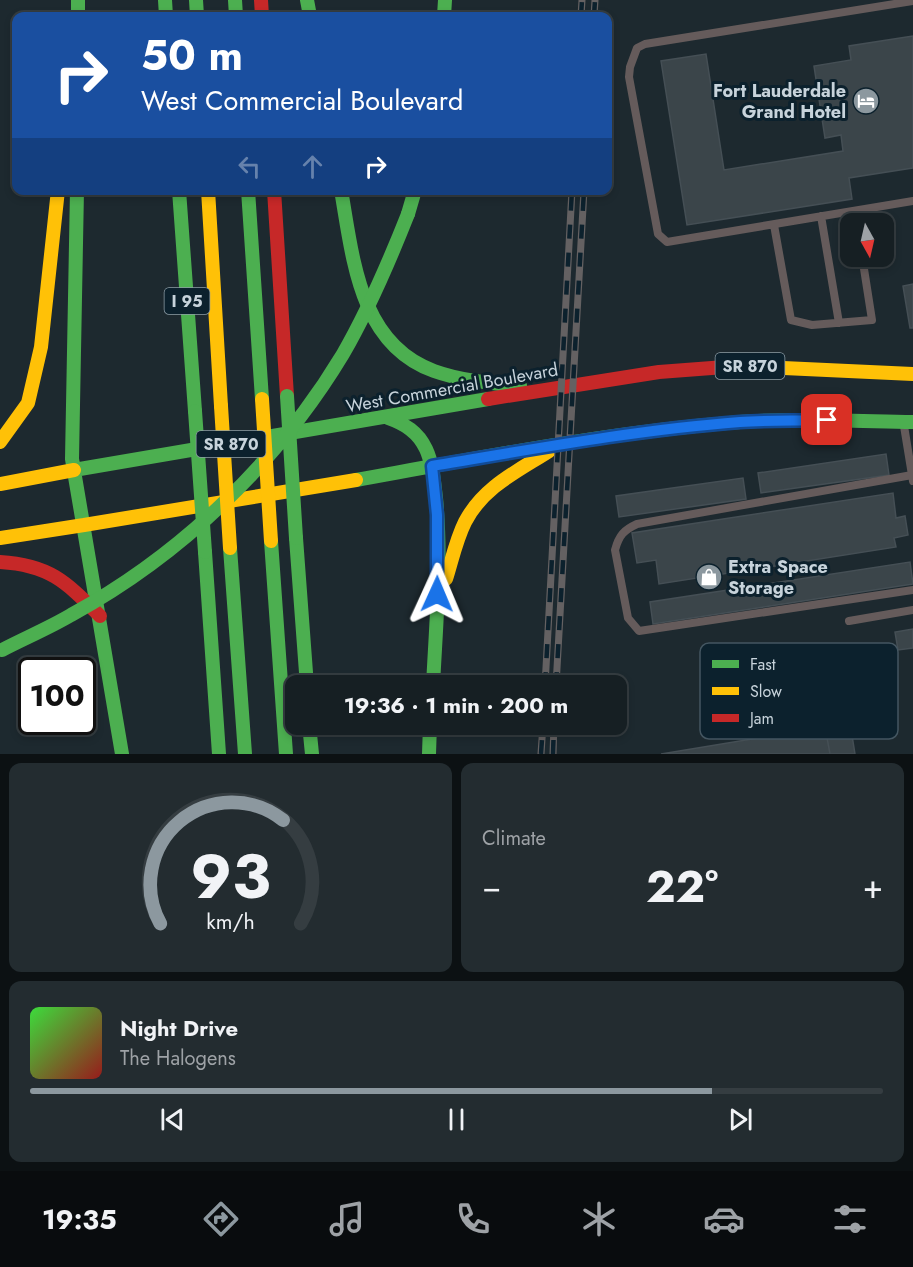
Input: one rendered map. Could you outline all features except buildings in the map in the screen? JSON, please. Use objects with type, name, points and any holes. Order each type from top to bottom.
[{"type":"main road","points":[[0,442],[28,403],[41,347],[57,195]]},
{"type":"main road","points":[[77,195],[71,441],[122,754]]},
{"type":"main road","name":"I 95","points":[[179,195],[219,754]]},
{"type":"main road","points":[[208,195],[245,754]]},
{"type":"main road","points":[[248,195],[286,754]]},
{"type":"main road","points":[[273,195],[306,675]]},
{"type":"main road","points":[[342,195],[363,298],[375,323],[398,350],[421,366],[455,377],[548,390]]},
{"type":"main road","points":[[1,651],[60,623],[124,585],[165,555],[228,500],[269,455],[299,418],[350,343],[378,289],[414,195]]},
{"type":"main road","name":"West Commercial Boulevard","points":[[0,484],[659,372],[777,367],[913,374]]},
{"type":"main road","points":[[388,418],[405,425],[420,438],[432,466],[437,515],[437,612],[433,675]]},
{"type":"main road","points":[[0,538],[238,501],[558,445],[668,429],[743,422],[827,420],[908,422]]},
{"type":"main road","points":[[437,612],[458,540],[475,506],[496,486],[558,445]]},
{"type":"main road","points":[[0,562],[23,563],[52,573],[70,586],[100,616]]},
{"type":"main road","points":[[310,735],[312,754]]},
{"type":"main road","points":[[429,754],[430,735]]},
{"type":"lane","points":[[913,1],[645,44],[637,48],[629,77],[658,234],[662,240],[673,242],[913,201]]},
{"type":"lane","points":[[821,216],[839,323]]},
{"type":"lane","points":[[774,225],[791,320],[812,325],[872,320],[864,267]]},
{"type":"lane","points":[[908,422],[913,478],[637,524],[625,530],[618,539],[615,549],[628,618],[639,632],[913,590]]},
{"type":"lane","points":[[849,621],[913,610]]},
{"type":"railway","points":[[581,12],[582,0]]},
{"type":"railway","points":[[594,12],[595,0]]},
{"type":"railway","points":[[546,675],[572,195]]},
{"type":"railway","points":[[557,675],[584,195]]},
{"type":"railway","points":[[541,754],[542,735]]},
{"type":"railway","points":[[553,754],[554,735]]},
{"type":"traffic: fast","points":[[78,0],[78,12]]},
{"type":"traffic: fast","points":[[165,0],[166,12]]},
{"type":"traffic: fast","points":[[196,0],[197,12]]},
{"type":"traffic: fast","points":[[235,0],[236,12]]},
{"type":"traffic: fast","points":[[307,0],[309,12]]},
{"type":"traffic: fast","points":[[444,12],[445,0]]},
{"type":"traffic: fast","points":[[77,195],[72,459],[122,754]]},
{"type":"traffic: fast","points":[[179,195],[195,411]]},
{"type":"traffic: fast","points":[[248,195],[262,399]]},
{"type":"traffic: fast","points":[[342,195],[350,243],[364,296],[375,320],[390,341],[409,358],[434,371],[487,383],[520,386]]},
{"type":"traffic: fast","points":[[408,214],[414,195]]},
{"type":"traffic: fast","points":[[2,650],[71,615],[112,591],[151,564],[188,535],[257,468],[289,432],[343,354],[378,285],[408,214]]},
{"type":"traffic: fast","points":[[287,396],[296,538]]},
{"type":"traffic: fast","points":[[74,470],[488,399]]},
{"type":"traffic: fast","points":[[195,411],[205,552]]},
{"type":"traffic: fast","points":[[388,418],[415,433],[423,443],[433,473],[438,522],[438,592],[434,675]]},
{"type":"traffic: fast","points":[[356,480],[547,446],[692,426],[783,420],[913,422]]},
{"type":"traffic: fast","points":[[296,538],[306,675]]},
{"type":"traffic: fast","points":[[271,541],[286,754]]},
{"type":"traffic: fast","points":[[230,548],[245,754]]},
{"type":"traffic: fast","points":[[205,552],[219,754]]},
{"type":"traffic: fast","points":[[310,735],[312,754]]},
{"type":"traffic: fast","points":[[429,754],[430,735]]},
{"type":"traffic: slow","points":[[0,442],[28,403],[41,347],[57,195]]},
{"type":"traffic: slow","points":[[208,195],[221,406]]},
{"type":"traffic: slow","points":[[725,367],[913,374]]},
{"type":"traffic: slow","points":[[262,399],[271,541]]},
{"type":"traffic: slow","points":[[221,406],[230,548]]},
{"type":"traffic: slow","points":[[446,579],[465,522],[481,499],[502,481],[549,451]]},
{"type":"traffic: slow","points":[[0,484],[74,470]]},
{"type":"traffic: slow","points":[[84,525],[356,480]]},
{"type":"traffic: slow","points":[[0,538],[84,525]]},
{"type":"traffic: jam","points":[[261,0],[262,12]]},
{"type":"traffic: jam","points":[[274,195],[287,396]]},
{"type":"traffic: jam","points":[[488,399],[659,372],[725,367]]},
{"type":"traffic: jam","points":[[0,562],[45,571],[67,585],[100,616]]},
{"type":"place","name":"Fort Lauderdale Grand Hotel","points":[[866,101]]},
{"type":"place","name":"Extra Space Storage","points":[[709,577]]},
{"type":"route","points":[[437,594],[437,515],[432,466],[595,438],[668,429],[743,422],[827,420]]}]
